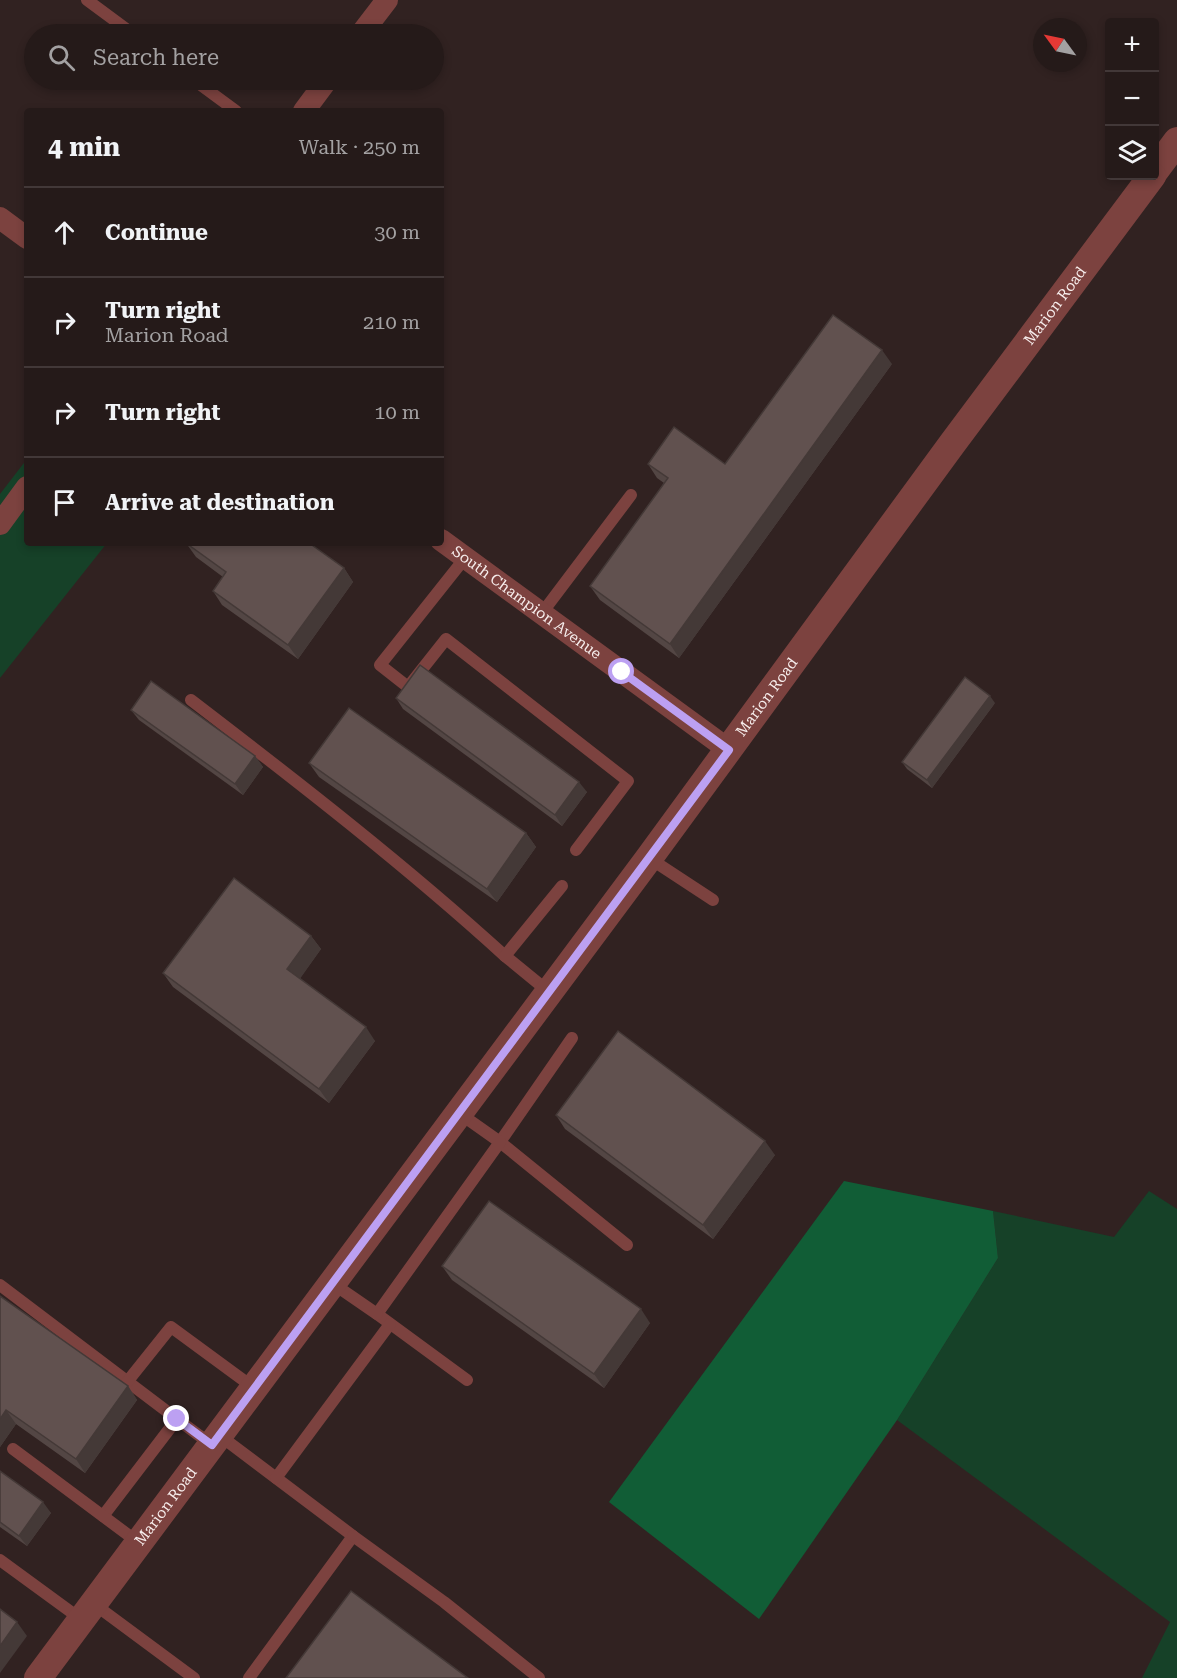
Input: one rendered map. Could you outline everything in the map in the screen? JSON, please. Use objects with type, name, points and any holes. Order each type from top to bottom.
[{"type":"street","points":[[369,24],[387,0]]},
{"type":"street","points":[[306,108],[320,90]]},
{"type":"street","points":[[1159,166],[1177,141]]},
{"type":"street","name":"Marion Road","points":[[38,1678],[650,858],[959,435],[1149,180]]},
{"type":"street","points":[[0,218],[24,236]]},
{"type":"street","points":[[0,524],[24,490]]},
{"type":"street","name":"South Champion Avenue","points":[[444,542],[729,750]]},
{"type":"lane","points":[[87,0],[119,24]]},
{"type":"lane","points":[[208,90],[232,108]]},
{"type":"lane","points":[[542,613],[631,495]]},
{"type":"lane","points":[[465,558],[380,665],[408,687],[446,639],[628,781],[576,850]]},
{"type":"lane","points":[[191,700],[306,788],[549,992]]},
{"type":"lane","points":[[650,858],[713,900]]},
{"type":"lane","points":[[505,956],[562,886]]},
{"type":"lane","points":[[377,1314],[572,1038]]},
{"type":"lane","points":[[459,1113],[500,1142],[627,1245]]},
{"type":"lane","points":[[332,1283],[467,1380]]},
{"type":"lane","points":[[0,1285],[177,1419],[276,1478],[444,1602],[539,1678]]},
{"type":"lane","points":[[276,1478],[390,1324]]},
{"type":"lane","points":[[128,1382],[171,1327],[254,1388]]},
{"type":"lane","points":[[103,1516],[177,1419]]},
{"type":"lane","points":[[13,1449],[139,1543]]},
{"type":"lane","points":[[249,1678],[353,1536]]},
{"type":"lane","points":[[0,1560],[194,1678]]},
{"type":"green space","points":[[24,463],[24,546],[105,546],[0,678],[0,494]]},
{"type":"green space","points":[[844,1181],[993,1211],[998,1258],[897,1420],[759,1619],[609,1502]]},
{"type":"green space","points":[[1149,1191],[1177,1209],[1177,1678],[1142,1678],[1170,1622],[897,1420],[998,1258],[993,1211],[1114,1237]]},
{"type":"building","points":[[833,315],[882,350],[670,644],[590,586],[668,478],[648,464],[674,427],[725,464]]},
{"type":"building","points":[[190,546],[313,546],[344,568],[288,645],[213,591],[226,572]]},
{"type":"building","points":[[420,665],[579,782],[555,815],[396,698]]},
{"type":"building","points":[[965,677],[990,696],[927,780],[902,762]]},
{"type":"building","points":[[151,681],[255,756],[235,784],[131,710]]},
{"type":"building","points":[[349,708],[526,833],[487,889],[309,763]]},
{"type":"building","points":[[234,878],[311,936],[287,969],[366,1027],[319,1089],[163,973]]},
{"type":"building","points":[[618,1031],[765,1141],[703,1225],[556,1115]]},
{"type":"building","points":[[489,1201],[641,1309],[594,1374],[442,1266]]},
{"type":"building","points":[[0,1296],[128,1386],[76,1459],[6,1410],[0,1419]]},
{"type":"building","points":[[0,1471],[43,1502],[19,1536],[0,1522]]},
{"type":"building","points":[[351,1591],[468,1678],[286,1678]]},
{"type":"building","points":[[0,1609],[17,1622],[0,1646]]},
{"type":"route","points":[[177,1419],[212,1445],[729,750],[622,672]]}]
